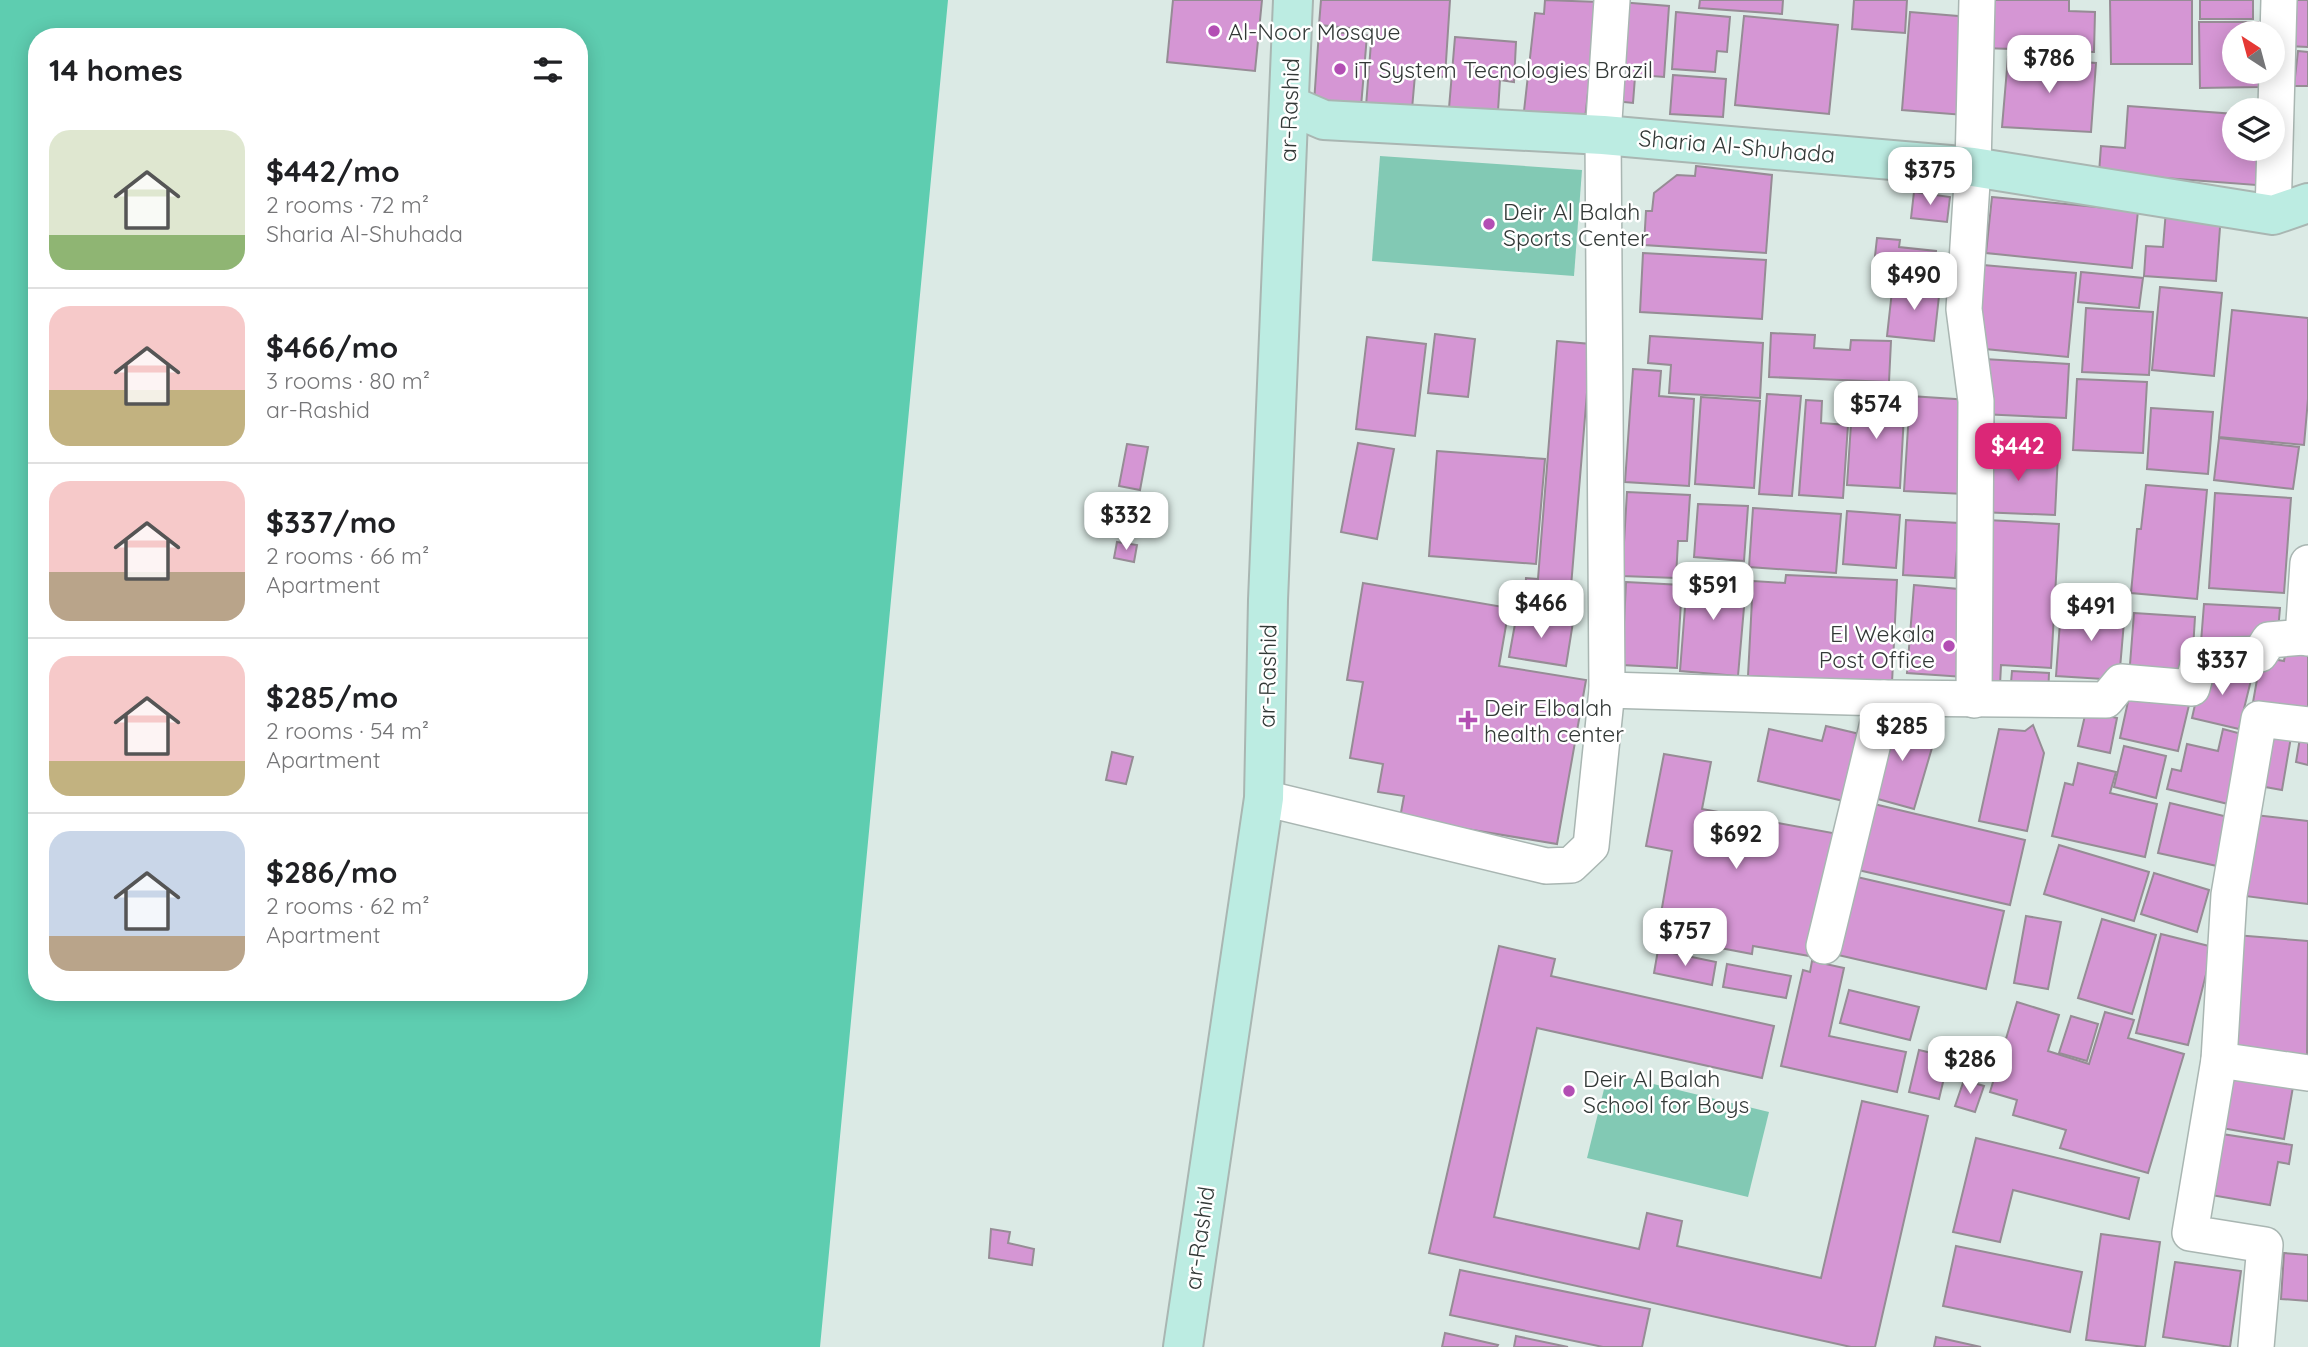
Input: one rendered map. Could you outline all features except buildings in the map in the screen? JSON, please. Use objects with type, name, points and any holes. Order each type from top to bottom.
[{"type":"main road","name":"ar-Rashid","points":[[1183,1347],[1264,799],[1268,600],[1293,0]]},
{"type":"main road","name":"Sharia Al-Shuhada","points":[[1289,105],[1324,120],[1603,135],[1973,167],[2273,215],[2308,203]]},
{"type":"street","points":[[1264,799],[1546,866],[1570,865],[1591,846],[1606,690],[1603,135],[1612,0]]},
{"type":"street","points":[[1974,700],[1976,401],[1964,309],[1973,167],[1977,0]]},
{"type":"street","points":[[2273,215],[2279,0]]},
{"type":"street","points":[[1606,690],[1974,700],[2106,700],[2121,682],[2192,688],[2200,657],[2260,654],[2269,640],[2305,638],[2308,563]]},
{"type":"street","points":[[1824,946],[1884,698]]},
{"type":"street","points":[[2256,1347],[2264,1245],[2190,1233],[2219,1060],[2229,895],[2259,719],[2308,725]]},
{"type":"street","points":[[2219,1060],[2308,1073]]},
{"type":"shaded area","points":[[0,0],[948,0],[820,1347],[0,1347]]},
{"type":"shaded area","points":[[1380,156],[1582,170],[1574,276],[1372,261]]},
{"type":"shaded area","points":[[1608,1073],[1769,1112],[1748,1197],[1587,1158]]},
{"type":"place","name":"Al-Noor Mosque","points":[[1214,31]]},
{"type":"place","name":"iT System Tecnologies Brazil","points":[[1340,69]]},
{"type":"place","name":"Deir Al Balah Sports Center","points":[[1489,224]]},
{"type":"place","name":"El Wekala Post Office","points":[[1949,646]]},
{"type":"place","name":"Deir Elbalah health center","points":[[1468,720]]},
{"type":"place","name":"Deir Al Balah School for Boys","points":[[1569,1091]]}]
